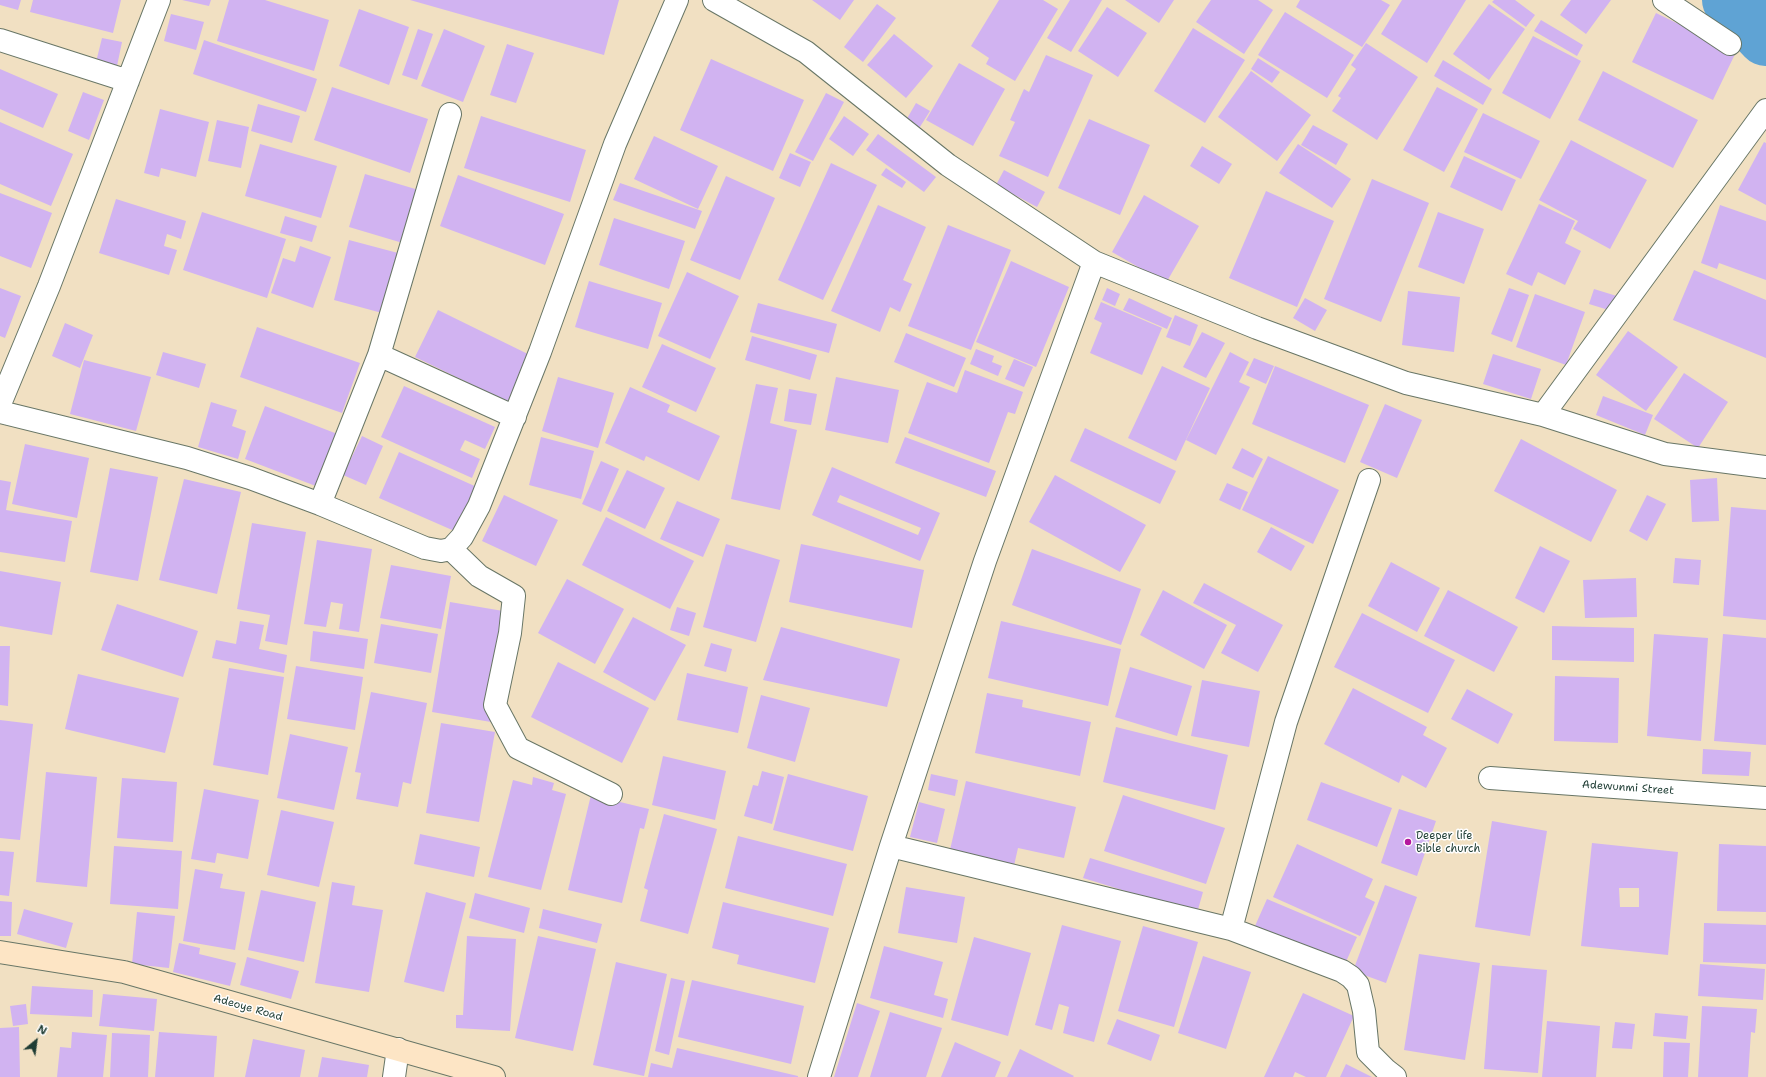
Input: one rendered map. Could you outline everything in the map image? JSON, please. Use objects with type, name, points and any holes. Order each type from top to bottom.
[{"type":"street","points":[[0,404],[52,279],[159,0]]},
{"type":"street","points":[[0,412],[187,458],[250,478],[320,504],[425,548],[441,551],[451,549],[462,537],[479,506],[540,352],[615,144],[677,0]]},
{"type":"street","points":[[714,0],[806,52],[948,165],[1094,262],[1257,328],[1406,383],[1544,415],[1665,454],[1766,467]]},
{"type":"street","points":[[1664,0],[1730,44]]},
{"type":"street","points":[[0,40],[128,81]]},
{"type":"street","points":[[1544,415],[1766,110]]},
{"type":"street","points":[[320,504],[379,355],[450,114]]},
{"type":"street","points":[[819,1077],[891,846],[985,562],[1094,262]]},
{"type":"street","points":[[379,355],[515,417]]},
{"type":"street","points":[[1231,928],[1286,722],[1368,480]]},
{"type":"street","points":[[451,549],[479,576],[514,596],[510,633],[496,705],[518,748],[611,794]]},
{"type":"street","name":"Adewunmi Street","points":[[1490,778],[1766,798]]},
{"type":"street","points":[[891,846],[1231,928],[1342,971],[1351,977],[1358,986],[1364,1011],[1368,1052],[1395,1077]]},
{"type":"street","name":"Adeoye Road","points":[[0,952],[124,972],[494,1077]]},
{"type":"street","points":[[394,1077],[398,1049]]},
{"type":"building","points":[[0,0],[21,0],[18,10],[0,5]]},
{"type":"building","points":[[33,0],[121,0],[113,33],[30,12]]},
{"type":"building","points":[[182,0],[211,0],[209,6]]},
{"type":"building","points":[[229,0],[265,0],[329,20],[314,71],[217,41]]},
{"type":"building","points":[[410,0],[619,0],[604,55]]},
{"type":"building","points":[[812,0],[854,0],[840,20]]},
{"type":"building","points":[[999,0],[1043,0],[1058,9],[1015,81],[986,64],[989,58],[971,46]]},
{"type":"building","points":[[1070,0],[1102,0],[1071,52],[1047,38]]},
{"type":"building","points":[[1125,0],[1174,0],[1159,23]]},
{"type":"building","points":[[1211,0],[1258,0],[1273,10],[1244,54],[1196,22]]},
{"type":"building","points":[[1300,0],[1381,0],[1390,5],[1362,47],[1296,7]]},
{"type":"building","points":[[1402,0],[1466,0],[1427,63],[1381,34]]},
{"type":"building","points":[[1494,0],[1515,0],[1535,15],[1526,27],[1492,2]]},
{"type":"building","points":[[1571,0],[1611,0],[1586,34],[1560,15]]},
{"type":"building","points":[[877,4],[896,18],[863,62],[844,47]]},
{"type":"building","points":[[1489,4],[1525,29],[1489,80],[1453,54]]},
{"type":"building","points":[[1107,7],[1147,33],[1118,77],[1078,51]]},
{"type":"building","points":[[359,9],[409,27],[389,85],[339,66]]},
{"type":"building","points":[[1285,12],[1354,55],[1327,98],[1258,55]]},
{"type":"building","points":[[1656,13],[1736,52],[1713,100],[1632,62]]},
{"type":"building","points":[[171,14],[204,22],[196,50],[164,41]]},
{"type":"building","points":[[1541,20],[1583,45],[1577,56],[1534,31]]},
{"type":"building","points":[[1193,28],[1245,60],[1205,123],[1154,91]]},
{"type":"building","points":[[418,29],[433,34],[417,80],[402,75]]},
{"type":"building","points":[[444,29],[485,46],[463,102],[421,86]]},
{"type":"building","points":[[894,34],[933,66],[906,98],[867,65]]},
{"type":"building","points":[[1533,36],[1581,61],[1550,119],[1502,93]]},
{"type":"building","points":[[102,38],[122,42],[117,66],[96,62]]},
{"type":"building","points":[[204,40],[317,79],[306,112],[193,74]]},
{"type":"building","points":[[1366,43],[1418,77],[1377,140],[1332,111],[1341,98],[1338,96],[1356,69],[1351,65]]},
{"type":"building","points":[[507,44],[534,53],[516,103],[490,95]]},
{"type":"building","points":[[1046,55],[1093,75],[1048,177],[999,156],[1015,122],[1010,120],[1024,89],[1029,92]]},
{"type":"building","points":[[1258,58],[1280,72],[1272,83],[1251,69]]},
{"type":"building","points":[[711,59],[804,100],[773,171],[680,130]]},
{"type":"building","points":[[1443,60],[1492,89],[1483,105],[1434,76]]},
{"type":"building","points":[[959,63],[1005,89],[973,146],[926,120]]},
{"type":"building","points":[[0,69],[58,94],[43,128],[0,109]]},
{"type":"building","points":[[1251,71],[1311,115],[1277,161],[1218,117]]},
{"type":"building","points":[[1603,71],[1698,120],[1673,168],[1578,120]]},
{"type":"building","points":[[332,87],[428,119],[410,173],[314,140]]},
{"type":"building","points":[[1437,87],[1478,109],[1444,172],[1403,150]]},
{"type":"building","points":[[83,92],[104,100],[89,140],[68,131]]},
{"type":"building","points":[[826,93],[844,102],[813,161],[795,152]]},
{"type":"building","points":[[916,103],[930,111],[918,130],[905,122]]},
{"type":"building","points":[[258,104],[300,116],[292,143],[251,131]]},
{"type":"building","points":[[160,109],[209,122],[196,177],[161,168],[159,177],[144,173]]},
{"type":"building","points":[[1483,113],[1540,141],[1521,179],[1464,152]]},
{"type":"building","points":[[481,116],[586,150],[570,202],[464,168]]},
{"type":"building","points":[[844,116],[869,134],[853,156],[829,139]]},
{"type":"building","points":[[1089,119],[1150,145],[1120,215],[1058,188]]},
{"type":"building","points":[[217,120],[249,127],[241,168],[208,161]]},
{"type":"building","points":[[0,122],[73,154],[51,206],[0,184]]},
{"type":"building","points":[[1313,125],[1348,144],[1336,165],[1301,145]]},
{"type":"building","points":[[878,134],[936,177],[924,192],[866,150]]},
{"type":"building","points":[[654,136],[718,166],[698,209],[634,179]]},
{"type":"building","points":[[1571,140],[1647,180],[1610,249],[1573,229],[1578,221],[1539,200]]},
{"type":"building","points":[[1764,142],[1766,143],[1766,205],[1738,190]]},
{"type":"building","points":[[260,144],[337,166],[321,218],[245,196]]},
{"type":"building","points":[[1298,144],[1351,179],[1332,208],[1279,173]]},
{"type":"building","points":[[1202,146],[1232,164],[1219,184],[1190,166]]},
{"type":"building","points":[[790,153],[811,162],[800,187],[779,178]]},
{"type":"building","points":[[1464,156],[1516,180],[1502,211],[1450,187]]},
{"type":"building","points":[[831,163],[877,185],[823,300],[778,280]]},
{"type":"building","points":[[886,168],[906,182],[902,188],[881,175]]},
{"type":"building","points":[[1004,170],[1045,192],[1037,207],[996,185]]},
{"type":"building","points":[[365,174],[422,191],[406,244],[349,227]]},
{"type":"building","points":[[458,175],[564,214],[545,265],[440,226]]},
{"type":"building","points":[[726,176],[775,198],[740,280],[690,260]]},
{"type":"building","points":[[1372,179],[1429,203],[1381,322],[1324,299]]},
{"type":"building","points":[[620,183],[702,211],[695,229],[613,200]]},
{"type":"building","points":[[1266,191],[1334,221],[1297,307],[1229,278]]},
{"type":"building","points":[[0,193],[52,213],[31,268],[0,256]]},
{"type":"building","points":[[1144,195],[1199,226],[1166,283],[1112,252]]},
{"type":"building","points":[[116,199],[186,221],[181,239],[167,234],[164,246],[177,250],[169,275],[99,253]]},
{"type":"building","points":[[1539,204],[1575,221],[1565,243],[1581,251],[1565,285],[1538,272],[1532,286],[1506,274]]},
{"type":"building","points":[[878,205],[926,227],[903,280],[912,284],[900,312],[890,307],[880,332],[831,311]]},
{"type":"building","points":[[1720,205],[1766,221],[1766,280],[1719,263],[1717,269],[1701,263]]},
{"type":"building","points":[[202,212],[286,239],[267,298],[183,270]]},
{"type":"building","points":[[1438,212],[1484,229],[1464,284],[1418,267]]},
{"type":"building","points":[[285,216],[317,226],[312,242],[280,233]]},
{"type":"building","points":[[614,218],[685,241],[669,289],[599,265]]},
{"type":"building","points":[[948,225],[1011,250],[971,350],[908,326]]},
{"type":"building","points":[[349,240],[398,253],[382,313],[334,300]]},
{"type":"building","points":[[300,246],[331,257],[313,308],[271,293],[283,258],[295,262]]},
{"type":"building","points":[[1011,261],[1069,287],[1036,367],[976,342]]},
{"type":"building","points":[[1694,270],[1766,300],[1766,358],[1673,320]]},
{"type":"building","points":[[687,272],[739,296],[710,359],[658,336]]},
{"type":"building","points":[[589,281],[662,303],[648,349],[575,327]]},
{"type":"building","points":[[0,288],[21,296],[5,338],[0,336]]},
{"type":"building","points":[[1107,288],[1120,294],[1115,306],[1102,300]]},
{"type":"building","points":[[1509,288],[1529,295],[1512,342],[1491,334]]},
{"type":"building","points":[[1594,289],[1620,297],[1615,312],[1589,304]]},
{"type":"building","points":[[1408,291],[1460,297],[1454,352],[1402,345]]},
{"type":"building","points":[[1535,294],[1585,312],[1566,365],[1516,347]]},
{"type":"building","points":[[1129,298],[1172,318],[1167,329],[1123,310]]},
{"type":"building","points":[[1305,298],[1327,310],[1315,331],[1293,318]]},
{"type":"building","points":[[1101,302],[1162,328],[1142,375],[1090,353],[1102,323],[1094,319]]},
{"type":"building","points":[[758,303],[837,324],[829,353],[750,332]]},
{"type":"building","points":[[438,310],[534,357],[512,404],[415,357]]},
{"type":"building","points":[[1175,315],[1198,325],[1190,346],[1166,337]]},
{"type":"building","points":[[65,323],[93,335],[80,368],[52,356]]},
{"type":"building","points":[[257,327],[360,363],[342,413],[240,377]]},
{"type":"building","points":[[1628,331],[1678,367],[1646,411],[1596,375]]},
{"type":"building","points":[[1202,332],[1225,343],[1206,378],[1183,367]]},
{"type":"building","points":[[906,333],[966,358],[954,387],[894,362]]},
{"type":"building","points":[[752,336],[817,355],[810,380],[745,360]]},
{"type":"building","points":[[662,344],[716,368],[696,412],[642,387]]},
{"type":"building","points":[[976,349],[994,356],[992,362],[1002,366],[998,376],[970,364]]},
{"type":"building","points":[[163,352],[206,364],[199,388],[156,375]]},
{"type":"building","points":[[1230,352],[1249,362],[1239,382],[1250,387],[1216,455],[1186,440]]},
{"type":"building","points":[[1493,354],[1541,369],[1531,399],[1483,384]]},
{"type":"building","points":[[1254,358],[1274,366],[1266,384],[1246,375]]},
{"type":"building","points":[[1014,359],[1033,367],[1024,387],[1005,379]]},
{"type":"building","points":[[84,360],[151,377],[136,431],[70,414]]},
{"type":"building","points":[[1162,366],[1210,388],[1176,461],[1128,438]]},
{"type":"building","points":[[1275,366],[1369,405],[1345,463],[1252,424]]},
{"type":"building","points":[[965,370],[1023,392],[1015,414],[1008,412],[989,463],[908,433],[927,382],[957,393]]},
{"type":"building","points":[[1684,373],[1728,402],[1698,448],[1654,419]]},
{"type":"building","points":[[558,377],[614,393],[598,448],[542,431]]},
{"type":"building","points":[[836,377],[899,390],[888,443],[825,430]]},
{"type":"building","points":[[756,384],[778,388],[770,423],[797,430],[780,510],[731,499]]},
{"type":"building","points":[[404,386],[495,427],[485,449],[465,440],[460,450],[480,459],[472,478],[381,437]]},
{"type":"building","points":[[630,387],[670,405],[667,412],[720,436],[699,481],[646,456],[644,461],[605,443]]},
{"type":"building","points":[[789,389],[817,394],[811,425],[784,421]]},
{"type":"building","points":[[1603,396],[1653,415],[1645,435],[1596,415]]},
{"type":"building","points":[[211,402],[237,410],[232,426],[246,431],[238,459],[198,447]]},
{"type":"building","points":[[1385,404],[1422,420],[1397,478],[1360,462]]},
{"type":"building","points":[[265,406],[340,435],[321,488],[245,459]]},
{"type":"building","points":[[1085,428],[1176,471],[1160,504],[1070,461]]},
{"type":"building","points":[[362,436],[383,446],[366,485],[343,475]]},
{"type":"building","points":[[541,437],[594,451],[581,499],[529,485]]},
{"type":"building","points":[[905,437],[996,471],[986,497],[895,463]]},
{"type":"building","points":[[1521,439],[1617,490],[1591,542],[1494,491]]},
{"type":"building","points":[[25,444],[89,458],[77,518],[12,504]]},
{"type":"building","points":[[1242,448],[1263,459],[1253,478],[1232,468]]},
{"type":"building","points":[[399,452],[479,488],[459,533],[379,498]]},
{"type":"building","points":[[1268,456],[1339,490],[1313,544],[1242,510]]},
{"type":"building","points":[[601,461],[619,469],[601,512],[582,504]]},
{"type":"building","points":[[832,467],[940,513],[920,561],[812,515]],"holes":[[[840,495],[921,528],[918,535],[837,502]]]},
{"type":"building","points":[[110,468],[158,477],[138,581],[90,572]]},
{"type":"building","points":[[627,470],[665,488],[645,529],[607,511]]},
{"type":"building","points":[[1055,475],[1146,525],[1120,572],[1029,522]]},
{"type":"building","points":[[1717,478],[1719,521],[1692,522],[1690,480]]},
{"type":"building","points":[[184,479],[241,492],[217,594],[159,580]]},
{"type":"building","points":[[0,480],[11,482],[6,510],[72,521],[65,562],[0,552]]},
{"type":"building","points":[[1227,483],[1248,492],[1240,510],[1219,500]]},
{"type":"building","points":[[504,495],[558,520],[536,566],[482,541]]},
{"type":"building","points":[[1647,495],[1666,504],[1647,541],[1629,531]]},
{"type":"building","points":[[677,501],[720,519],[703,557],[660,539]]},
{"type":"building","points":[[1731,507],[1766,510],[1766,620],[1723,616]]},
{"type":"building","points":[[606,517],[694,561],[670,609],[582,565]]},
{"type":"building","points":[[252,523],[306,532],[287,645],[265,641],[270,615],[237,609]]},
{"type":"building","points":[[1271,527],[1305,546],[1291,571],[1257,552]]},
{"type":"building","points":[[317,540],[372,549],[359,632],[339,629],[343,604],[331,602],[326,627],[304,624]]},
{"type":"building","points":[[726,544],[780,560],[756,642],[703,627]]},
{"type":"building","points":[[801,544],[924,570],[912,628],[789,602]]},
{"type":"building","points":[[1540,546],[1570,561],[1544,613],[1515,598]]},
{"type":"building","points":[[1032,549],[1141,589],[1121,645],[1012,605]]},
{"type":"building","points":[[1675,558],[1701,560],[1699,585],[1673,583]]},
{"type":"building","points":[[1391,562],[1440,588],[1417,632],[1368,606]]},
{"type":"building","points":[[391,565],[451,576],[441,629],[380,618]]},
{"type":"building","points":[[0,571],[61,582],[52,635],[0,626]]},
{"type":"building","points":[[1636,578],[1637,617],[1585,618],[1583,580]]},
{"type":"building","points":[[567,579],[624,609],[595,664],[538,633]]},
{"type":"building","points":[[1204,583],[1283,625],[1258,672],[1221,653],[1236,625],[1193,603]]},
{"type":"building","points":[[1163,590],[1227,625],[1204,669],[1140,635]]},
{"type":"building","points":[[1448,590],[1518,627],[1494,672],[1424,636]]},
{"type":"building","points":[[450,602],[509,612],[491,722],[432,712]]},
{"type":"building","points":[[117,604],[198,631],[183,677],[101,650]]},
{"type":"building","points":[[677,607],[696,613],[689,636],[670,630]]},
{"type":"building","points":[[1362,613],[1455,660],[1428,713],[1334,667]]},
{"type":"building","points":[[633,617],[686,645],[655,701],[603,672]]},
{"type":"building","points":[[240,621],[264,625],[259,649],[287,655],[284,673],[212,658],[216,640],[236,644]]},
{"type":"building","points":[[1001,621],[1121,649],[1108,706],[988,678]]},
{"type":"building","points":[[381,624],[438,634],[431,673],[374,663]]},
{"type":"building","points":[[1552,626],[1634,628],[1634,662],[1552,660]]},
{"type":"building","points":[[781,627],[900,659],[887,707],[763,680]]},
{"type":"building","points":[[313,631],[368,639],[364,669],[310,661]]},
{"type":"building","points":[[1654,634],[1708,638],[1701,741],[1647,736]]},
{"type":"building","points":[[1723,634],[1766,638],[1766,745],[1714,741]]},
{"type":"building","points":[[711,643],[732,649],[726,672],[704,666]]},
{"type":"building","points":[[0,646],[10,646],[8,706],[0,705]]},
{"type":"building","points":[[558,662],[649,708],[622,763],[531,717]]},
{"type":"building","points":[[296,666],[363,677],[355,730],[287,719]]},
{"type":"building","points":[[1130,667],[1192,686],[1177,736],[1115,717]]},
{"type":"building","points":[[229,668],[284,677],[268,775],[213,765]]},
{"type":"building","points":[[687,673],[748,687],[738,733],[677,720]]},
{"type":"building","points":[[78,674],[179,698],[165,753],[65,729]]},
{"type":"building","points":[[1555,676],[1619,678],[1618,743],[1554,741]]},
{"type":"building","points":[[1202,680],[1260,691],[1249,747],[1191,736]]},
{"type":"building","points":[[1353,688],[1427,727],[1423,735],[1447,748],[1426,788],[1402,775],[1399,783],[1324,744]]},
{"type":"building","points":[[1467,689],[1513,714],[1498,744],[1451,719]]},
{"type":"building","points":[[371,692],[427,703],[411,784],[403,782],[398,807],[356,799],[361,773],[355,772]]},
{"type":"building","points":[[987,693],[1023,700],[1022,707],[1091,722],[1080,776],[975,753]]},
{"type":"building","points":[[761,695],[810,708],[795,762],[747,748]]},
{"type":"building","points":[[0,720],[33,724],[20,840],[0,838]]},
{"type":"building","points":[[441,723],[495,732],[479,822],[426,813]]},
{"type":"building","points":[[1116,727],[1228,755],[1215,810],[1103,782]]},
{"type":"building","points":[[290,734],[348,747],[334,810],[277,798]]},
{"type":"building","points":[[1703,749],[1751,752],[1749,776],[1702,774]]},
{"type":"building","points":[[663,756],[726,771],[715,820],[652,805]]},
{"type":"building","points":[[762,771],[784,777],[772,824],[744,816],[753,785],[758,786]]},
{"type":"building","points":[[46,772],[97,777],[87,887],[36,882]]},
{"type":"building","points":[[788,774],[868,796],[853,851],[773,830]]},
{"type":"building","points":[[931,774],[958,780],[955,796],[928,790]]},
{"type":"building","points":[[533,777],[554,783],[552,790],[566,794],[541,890],[488,877],[513,780],[532,785]]},
{"type":"building","points":[[122,778],[177,782],[173,842],[117,838]]},
{"type":"building","points":[[966,781],[1076,807],[1064,858],[1018,848],[1013,870],[949,854]]},
{"type":"building","points":[[1321,782],[1392,808],[1377,847],[1307,820]]},
{"type":"building","points":[[204,789],[259,800],[248,859],[217,853],[215,863],[191,859]]},
{"type":"building","points":[[591,795],[649,809],[644,829],[640,828],[622,903],[568,890]]},
{"type":"building","points":[[1123,795],[1225,828],[1206,884],[1104,851]]},
{"type":"building","points":[[919,802],[945,809],[937,843],[910,837]]},
{"type":"building","name":"Deeper life Bible church","points":[[1399,809],[1436,821],[1417,876],[1381,863]]},
{"type":"building","points":[[281,810],[334,822],[319,887],[267,875]]},
{"type":"building","points":[[664,814],[717,829],[688,934],[640,921],[648,890],[644,888]]},
{"type":"building","points":[[1492,821],[1547,831],[1530,936],[1475,927]]},
{"type":"building","points":[[420,834],[480,847],[474,877],[414,864]]},
{"type":"building","points":[[738,836],[847,864],[833,916],[725,888]]},
{"type":"building","points":[[1592,843],[1678,852],[1668,955],[1581,946]],"holes":[[[1619,888],[1639,888],[1639,907],[1620,907]]]},
{"type":"building","points":[[1297,844],[1373,879],[1365,897],[1375,902],[1360,936],[1273,897]]},
{"type":"building","points":[[1719,844],[1766,846],[1766,912],[1717,911]]},
{"type":"building","points":[[114,846],[182,851],[178,909],[110,904]]},
{"type":"building","points":[[0,851],[14,852],[9,896],[0,895]]},
{"type":"building","points":[[1090,858],[1203,892],[1197,913],[1083,878]]},
{"type":"building","points":[[195,869],[223,874],[220,888],[245,892],[235,950],[183,941]]},
{"type":"building","points":[[332,882],[355,886],[352,905],[383,910],[369,992],[315,983]]},
{"type":"building","points":[[1385,885],[1417,897],[1386,983],[1353,971]]},
{"type":"building","points":[[906,887],[965,897],[957,943],[898,933]]},
{"type":"building","points":[[261,890],[316,902],[304,962],[248,950]]},
{"type":"building","points":[[426,892],[466,903],[444,992],[404,982]]},
{"type":"building","points":[[475,893],[530,908],[524,933],[469,918]]},
{"type":"building","points":[[1267,899],[1357,937],[1345,964],[1255,926]]},
{"type":"building","points":[[0,901],[12,902],[11,936],[0,936]]},
{"type":"building","points":[[723,902],[829,928],[815,983],[737,964],[739,955],[712,948]]},
{"type":"building","points":[[24,909],[73,923],[66,948],[17,934]]},
{"type":"building","points":[[543,909],[602,924],[597,943],[539,928]]},
{"type":"building","points":[[137,912],[175,916],[169,968],[132,964]]},
{"type":"building","points":[[1704,923],[1766,925],[1766,964],[1703,962]]},
{"type":"building","points":[[1062,925],[1121,941],[1094,1042],[1063,1033],[1069,1007],[1059,1004],[1052,1030],[1035,1025]]},
{"type":"building","points":[[1143,926],[1198,942],[1174,1027],[1118,1011]]},
{"type":"building","points":[[467,936],[516,939],[510,1031],[456,1028],[456,1015],[463,1015]]},
{"type":"building","points":[[538,936],[596,949],[573,1051],[515,1038]]},
{"type":"building","points":[[974,937],[1031,953],[1008,1036],[951,1020]]},
{"type":"building","points":[[179,943],[200,948],[199,954],[236,963],[230,986],[173,972]]},
{"type":"building","points":[[884,946],[943,962],[934,995],[948,999],[943,1018],[870,998]]},
{"type":"building","points":[[1419,954],[1480,963],[1465,1060],[1404,1050]]},
{"type":"building","points":[[1203,956],[1251,972],[1226,1049],[1178,1033]]},
{"type":"building","points":[[247,957],[299,971],[291,999],[240,985]]},
{"type":"building","points":[[616,962],[667,974],[644,1076],[593,1065]]},
{"type":"building","points":[[1700,964],[1765,969],[1763,1000],[1698,996]]},
{"type":"building","points":[[1492,965],[1547,970],[1538,1073],[1484,1069]]},
{"type":"building","points":[[671,978],[685,981],[669,1055],[655,1051]]},
{"type":"building","points":[[692,980],[804,1006],[791,1064],[678,1037]]},
{"type":"building","points":[[32,986],[93,990],[92,1017],[30,1014]]},
{"type":"building","points":[[1303,993],[1354,1016],[1326,1077],[1306,1077],[1295,1072],[1293,1077],[1264,1077]]},
{"type":"building","points":[[103,994],[157,999],[154,1031],[99,1026]]},
{"type":"building","points":[[857,1003],[880,1011],[858,1077],[834,1077]]},
{"type":"building","points":[[26,1004],[28,1024],[13,1026],[10,1006]]},
{"type":"building","points":[[1702,1006],[1757,1009],[1755,1033],[1751,1032],[1748,1077],[1698,1077]]},
{"type":"building","points":[[890,1012],[942,1028],[926,1077],[870,1077]]},
{"type":"building","points":[[1655,1013],[1688,1016],[1686,1039],[1653,1036]]},
{"type":"building","points":[[1117,1019],[1160,1035],[1151,1061],[1107,1044]]},
{"type":"building","points":[[1547,1021],[1600,1026],[1596,1077],[1542,1077]]},
{"type":"building","points":[[1615,1022],[1635,1024],[1632,1049],[1612,1048]]},
{"type":"building","points":[[19,1027],[20,1077],[0,1077],[0,1028]]},
{"type":"building","points":[[72,1032],[107,1035],[103,1077],[57,1077],[60,1047],[71,1048]]},
{"type":"building","points":[[159,1032],[217,1036],[214,1077],[155,1077]]},
{"type":"building","points":[[112,1033],[150,1035],[148,1077],[110,1077]]},
{"type":"building","points":[[253,1039],[305,1050],[300,1077],[245,1077]]},
{"type":"building","points":[[955,1042],[1001,1062],[995,1077],[941,1077]]},
{"type":"building","points":[[1664,1042],[1690,1043],[1688,1077],[1663,1077]]},
{"type":"building","points":[[677,1048],[798,1077],[648,1077],[651,1063],[672,1068]]},
{"type":"building","points":[[1020,1049],[1074,1076],[1007,1077]]},
{"type":"building","points":[[322,1057],[369,1065],[367,1077],[318,1077]]},
{"type":"building","points":[[1346,1064],[1372,1077],[1340,1077]]},
{"type":"waterway","points":[[1731,0],[1766,37]]},
{"type":"place","name":"Deeper life Bible church","points":[[1408,842]]}]
